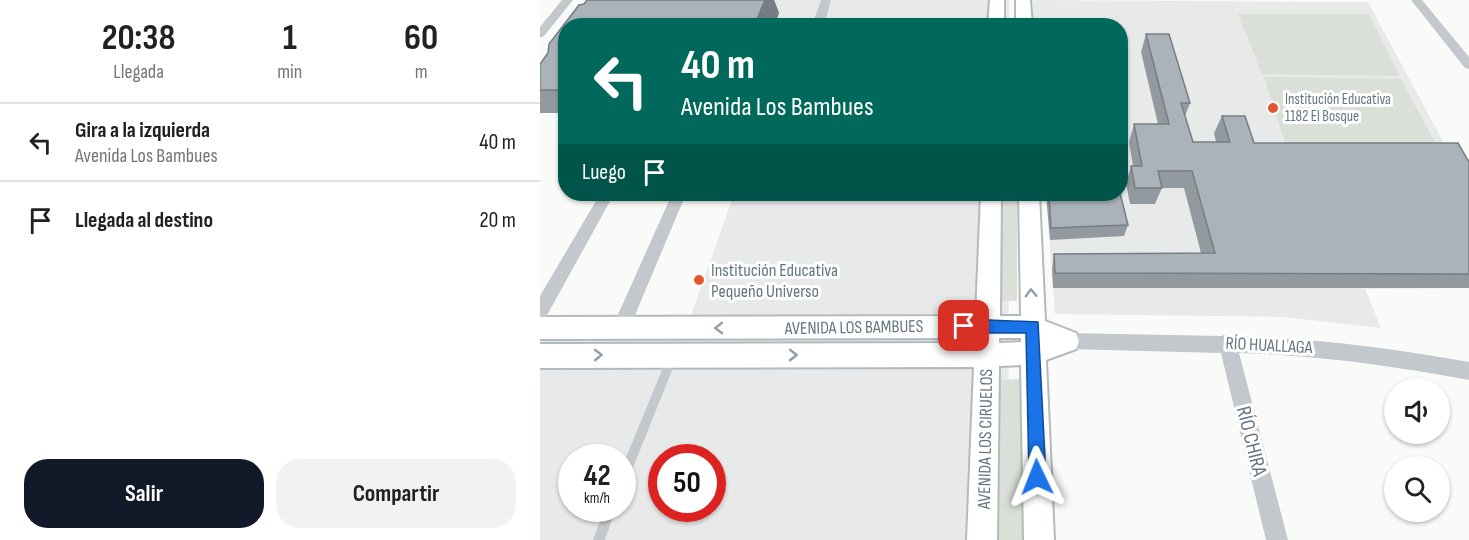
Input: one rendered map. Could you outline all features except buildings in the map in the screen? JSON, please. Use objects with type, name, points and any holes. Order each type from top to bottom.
[{"type":"main road","points":[[996,18],[997,0]]},
{"type":"main road","points":[[1023,0],[1023,18]]},
{"type":"main road","name":"AVENIDA LOS CIRUELOS","points":[[982,540],[992,201]]},
{"type":"main road","points":[[1029,201],[1039,540]]},
{"type":"main road","name":"AVENIDA LOS BAMBUES","points":[[540,328],[1033,327],[1068,341]]},
{"type":"main road","name":"AVENIDA LOS BAMBUES","points":[[540,356],[987,355],[1034,353],[1068,341]]},
{"type":"street","points":[[540,34],[568,0]]},
{"type":"street","points":[[820,18],[826,0]]},
{"type":"street","points":[[1416,0],[1469,65]]},
{"type":"street","points":[[540,312],[604,201]]},
{"type":"street","points":[[621,328],[676,201]]},
{"type":"street","name":"RÍO HUALLAGA","points":[[1068,341],[1296,345],[1396,358],[1469,371]]},
{"type":"street","name":"RÍO CHIRA","points":[[1227,342],[1277,540]]},
{"type":"lane","points":[[636,446],[673,355]]},
{"type":"lane","points":[[599,540],[606,522]]},
{"type":"shaded area","points":[[616,0],[1009,0],[1009,18],[603,18]]},
{"type":"shaded area","name":"Institución Educativa 1182 El Bosque","points":[[1032,0],[1368,2],[1469,190],[1469,288],[1365,289],[1381,328],[1282,317],[1055,314],[1047,201],[1128,201],[1128,18],[1033,18]]},
{"type":"shaded area","points":[[1238,14],[1369,14],[1400,76],[1262,74]]},
{"type":"shaded area","points":[[1264,77],[1401,79],[1439,150],[1286,146]]},
{"type":"shaded area","points":[[732,201],[1009,201],[1008,540],[540,540],[540,319],[690,318]]},
{"type":"shaded area","points":[[999,201],[1017,201],[1017,301],[998,301]]},
{"type":"shaded area","points":[[1021,379],[1023,540],[995,540],[997,380]]},
{"type":"place","name":"Institución Educativa 1182 El Bosque","points":[[1273,108]]},
{"type":"place","name":"Institución Educativa Pequeño Universo","points":[[699,280]]},
{"type":"route","points":[[964,326],[1033,327],[1037,477]]}]
